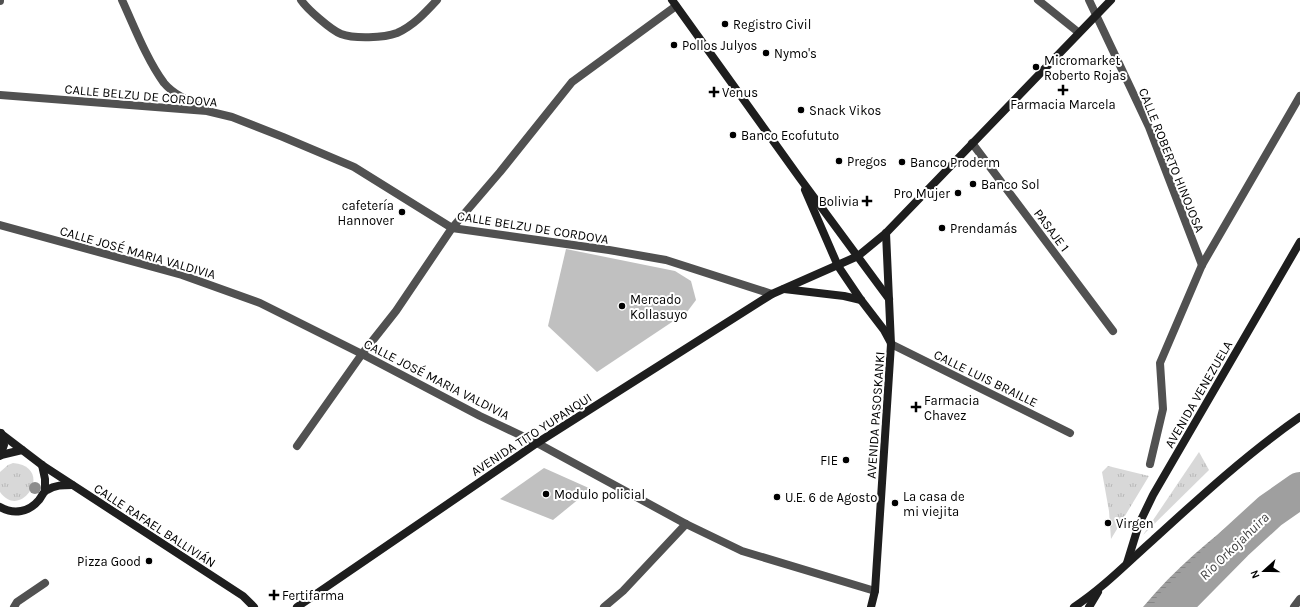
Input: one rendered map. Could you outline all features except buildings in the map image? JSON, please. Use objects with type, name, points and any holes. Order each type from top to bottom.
[{"type":"main road","name":"AVENIDA TITO YUPANQUI","points":[[297,607],[537,443],[772,294],[858,256],[886,233],[1078,32],[1111,0]]},
{"type":"main road","points":[[674,3],[799,177],[890,300]]},
{"type":"main road","points":[[799,177],[838,266],[876,319],[891,344]]},
{"type":"main road","name":"AVENIDA PASOSKANKI","points":[[871,607],[875,591],[891,344],[886,233]]},
{"type":"main road","name":"AVENIDA VENEZUELA","points":[[1127,563],[1139,524],[1153,495],[1300,242]]},
{"type":"main road","points":[[783,289],[844,296],[861,300]]},
{"type":"main road","points":[[1074,607],[1102,586],[1200,498],[1278,432],[1300,417]]},
{"type":"main road","points":[[1,433],[22,450]]},
{"type":"main road","points":[[0,456],[4,445],[1,433]]},
{"type":"main road","points":[[0,456],[22,450]]},
{"type":"main road","name":"CALLE RAFAEL BALLIVIÁN","points":[[22,450],[72,485],[243,596],[254,607]]},
{"type":"main road","points":[[0,507],[5,510],[15,512],[25,511],[34,506],[45,490],[46,479],[42,465]]},
{"type":"main road","points":[[45,490],[57,485],[72,485]]},
{"type":"main road","points":[[1089,607],[1102,586]]},
{"type":"street","points":[[122,0],[146,53],[164,83],[177,94],[207,111]]},
{"type":"street","points":[[301,0],[326,24],[342,34],[370,38],[396,33],[420,19],[437,0]]},
{"type":"street","points":[[1038,0],[1078,32]]},
{"type":"street","name":"CALLE ROBERTO HINOJOSA","points":[[1089,0],[1149,127],[1202,265]]},
{"type":"street","points":[[297,446],[362,354],[396,311],[452,228],[500,172],[572,82],[674,3]]},
{"type":"street","name":"CALLE BELZU DE CORDOVA","points":[[0,95],[207,111],[232,118],[283,137],[354,167],[452,228],[609,250],[666,260],[772,294]]},
{"type":"street","points":[[1150,464],[1164,409],[1160,363],[1202,265],[1300,96]]},
{"type":"street","name":"PASAJE 1","points":[[972,143],[1113,331]]},
{"type":"street","name":"CALLE JOSÉ MARIA VALDIVIA","points":[[0,225],[182,275],[260,303],[362,354],[480,416],[537,443],[686,524],[742,551],[875,591]]},
{"type":"street","name":"CALLE LUIS BRAILLE","points":[[891,344],[1070,433]]},
{"type":"street","points":[[604,607],[623,591],[686,524]]},
{"type":"street","points":[[14,607],[17,602],[45,583]]},
{"type":"street","points":[[1294,607],[1300,599]]},
{"type":"green space","points":[[1199,452],[1209,470],[1143,535]]},
{"type":"green space","points":[[13,463],[26,467],[32,473],[33,482],[25,497],[17,501],[8,500],[0,492],[0,472],[8,465]]},
{"type":"green space","points":[[1108,466],[1149,476],[1111,539],[1109,511],[1102,472]]},
{"type":"shaded area","points":[[1300,472],[1300,490],[1266,515],[1235,543],[1172,607],[1143,607],[1178,569],[1197,552],[1237,519]]},
{"type":"waterway","name":"Río Orkojahuira","points":[[1172,607],[1235,543],[1270,511],[1300,490]]},
{"type":"place","name":"Registro Civil","points":[[725,24]]},
{"type":"place","name":"Pollos Julyos","points":[[674,45]]},
{"type":"place","name":"Nymo's","points":[[766,53]]},
{"type":"place","name":"Micromarket Roberto Rojas","points":[[1036,67]]},
{"type":"place","name":"Farmacia Marcela","points":[[1063,90]]},
{"type":"place","name":"Venus","points":[[714,92]]},
{"type":"place","name":"Snack Vikos","points":[[801,110]]},
{"type":"place","name":"Banco Ecofututo","points":[[733,135]]},
{"type":"place","name":"Pregos","points":[[839,161]]},
{"type":"place","name":"Banco Proderm","points":[[902,162]]},
{"type":"place","name":"Banco Sol","points":[[973,184]]},
{"type":"place","name":"Pro Mujer","points":[[958,193]]},
{"type":"place","name":"Bolivia","points":[[867,201]]},
{"type":"place","name":"cafetería Hannover","points":[[402,212]]},
{"type":"place","name":"Prendamás","points":[[942,228]]},
{"type":"place","name":"Mercado Kollasuyo","points":[[622,306]]},
{"type":"place","name":"Farmacia Chavez","points":[[916,407]]},
{"type":"place","name":"FIE","points":[[846,460]]},
{"type":"place","name":"Modulo policial","points":[[546,494]]},
{"type":"place","name":"U.E. 6 de Agosto","points":[[777,497]]},
{"type":"place","name":"La casa de mi viejita","points":[[895,503]]},
{"type":"place","name":"Virgen","points":[[1108,523]]},
{"type":"place","name":"Pizza Good","points":[[149,561]]},
{"type":"place","name":"Fertifarma","points":[[274,595]]}]
